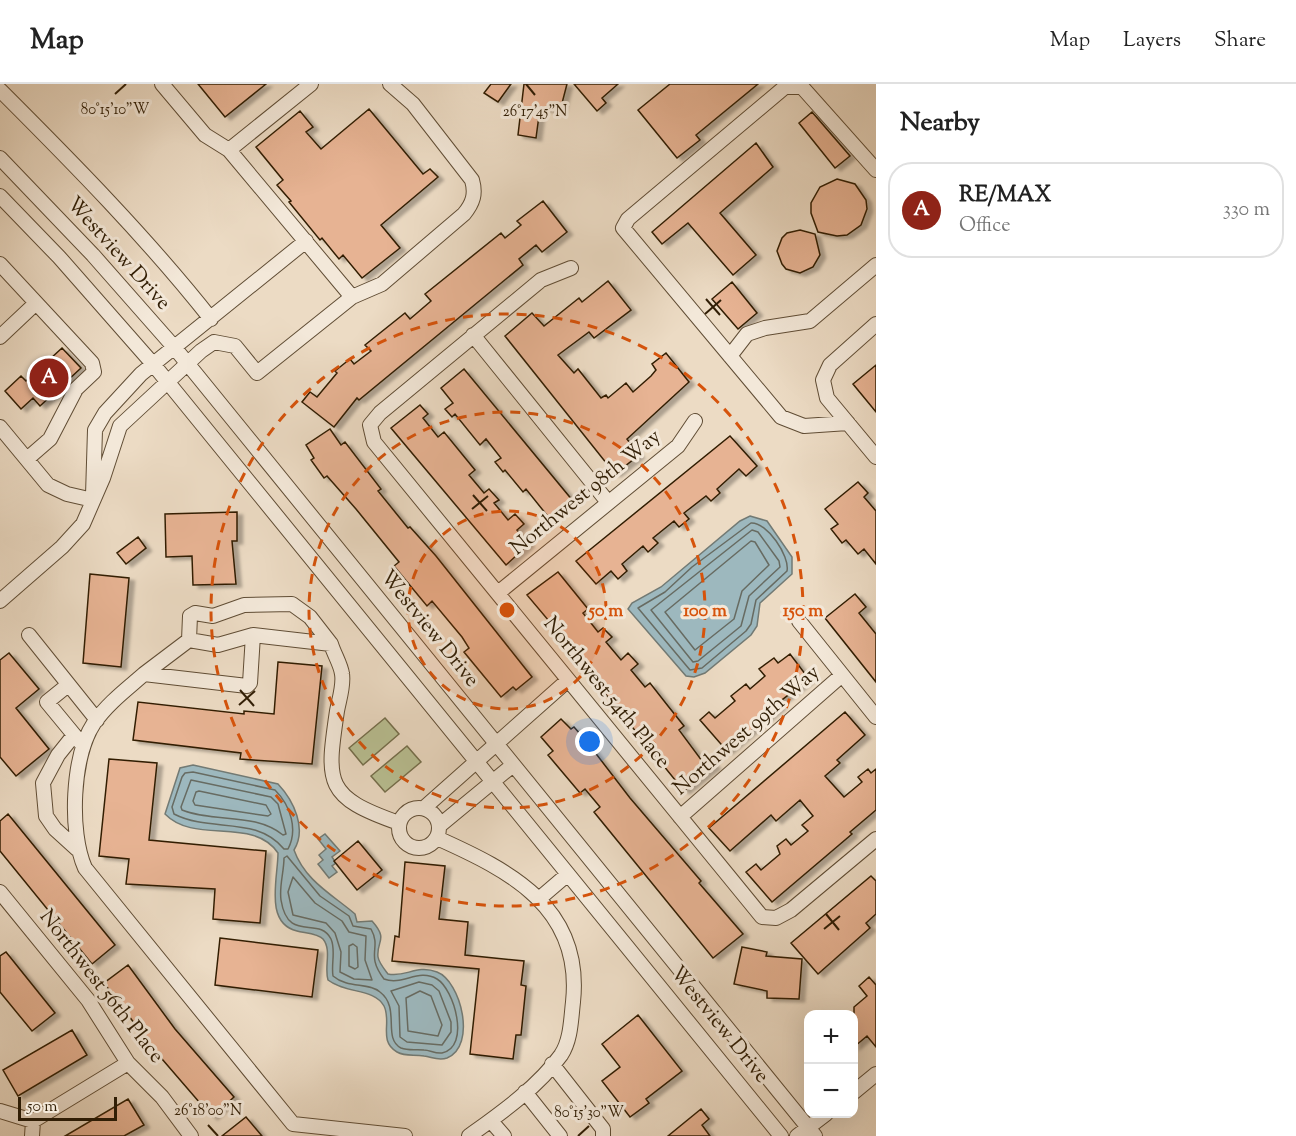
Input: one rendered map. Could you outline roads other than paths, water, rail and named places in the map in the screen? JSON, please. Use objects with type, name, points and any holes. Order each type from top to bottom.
[{"type":"street","points":[[162,84],[204,135],[229,150],[352,297]]},
{"type":"street","points":[[229,150],[310,84]]},
{"type":"street","points":[[0,601],[83,524],[103,478],[107,459],[120,426],[187,364],[214,342],[235,346],[257,374],[352,297],[382,284],[464,214],[472,204],[474,190],[471,180],[413,104],[390,84]]},
{"type":"street","points":[[848,423],[804,426],[781,417],[623,228],[628,219],[785,87],[802,87],[876,171]]},
{"type":"street","points":[[0,90],[74,164],[211,319]]},
{"type":"street","name":"Westview Drive","points":[[0,158],[93,255],[174,347],[513,765],[807,1133]]},
{"type":"street","name":"Westview Drive","points":[[0,196],[59,257],[153,364],[782,1136]]},
{"type":"street","points":[[93,500],[95,430],[105,413],[153,364],[306,241]]},
{"type":"street","points":[[0,264],[92,363],[94,372],[76,389],[50,439],[27,459]]},
{"type":"street","points":[[730,356],[747,334],[765,328],[810,321],[876,265]]},
{"type":"street","points":[[571,268],[541,280],[473,335],[608,501]]},
{"type":"street","points":[[0,337],[36,303]]},
{"type":"street","points":[[876,324],[830,364],[823,380],[827,398],[876,457]]},
{"type":"street","name":"Northwest 54th Place","points":[[473,335],[380,413],[370,425],[374,442],[762,917],[776,918],[791,910],[876,839]]},
{"type":"street","name":"Northwest 98th Way","points":[[498,592],[678,446],[694,421]]},
{"type":"street","points":[[0,427],[56,490],[93,500]]},
{"type":"street","points":[[189,640],[190,616],[195,613],[213,616],[244,605],[286,603],[292,604],[310,617],[331,644],[342,675],[330,757],[332,776],[337,789],[347,800],[399,823]]},
{"type":"street","points":[[799,621],[876,717]]},
{"type":"street","points":[[29,635],[97,720]]},
{"type":"street","points":[[144,674],[247,686],[250,683],[253,636]]},
{"type":"street","points":[[77,849],[55,829],[46,816],[43,783],[57,755],[79,740],[123,692],[144,674],[189,640],[218,645],[253,636],[331,644]]},
{"type":"street","name":"Northwest 99th Way","points":[[680,818],[842,675]]},
{"type":"street","points":[[513,765],[438,832],[427,847],[414,848],[403,842],[398,829],[406,812],[423,808],[567,681]]},
{"type":"street","points":[[68,685],[47,702],[79,740],[77,849],[85,868],[293,1124],[308,1131],[405,1136]]},
{"type":"street","points":[[423,808],[434,815],[438,832],[497,867],[540,898],[564,933],[573,964],[574,991],[569,1035],[562,1053],[525,1092],[469,1136]]},
{"type":"street","points":[[540,898],[568,874]]},
{"type":"street","name":"Northwest 56th Place","points":[[0,892],[88,1000],[128,1064],[162,1096],[191,1136]]},
{"type":"street","points":[[0,1111],[33,1121],[128,1064]]},
{"type":"street","points":[[552,1064],[603,1129],[603,1136]]},
{"type":"street","points":[[858,1089],[876,1074]]},
{"type":"street","points":[[525,1092],[560,1136]]},
{"type":"street","points":[[807,1133],[821,1118]]},
{"type":"street","points":[[32,1136],[33,1121]]},
{"type":"street","points":[[491,1121],[504,1136]]},
{"type":"water","points":[[750,516],[767,521],[792,557],[792,574],[760,603],[757,626],[751,635],[705,673],[694,677],[686,676],[628,609],[632,603],[661,587],[740,521]]},
{"type":"water","points":[[193,765],[278,784],[294,807],[297,816],[299,833],[294,850],[299,861],[312,879],[355,914],[357,922],[372,921],[377,927],[381,937],[378,957],[388,974],[430,970],[446,978],[453,988],[459,1000],[463,1028],[461,1041],[456,1051],[447,1058],[441,1059],[397,1052],[388,1042],[386,1012],[379,1000],[374,996],[328,980],[327,948],[323,939],[297,931],[280,919],[275,898],[278,853],[267,842],[239,833],[192,828],[177,823],[165,814],[180,768]]},
{"type":"water","points":[[325,834],[340,851],[332,857],[336,863],[332,866],[337,872],[329,878],[318,864],[323,860],[319,855],[326,849],[318,839]]},
{"type":"place","name":"RE/MAX","points":[[49,378]]}]
